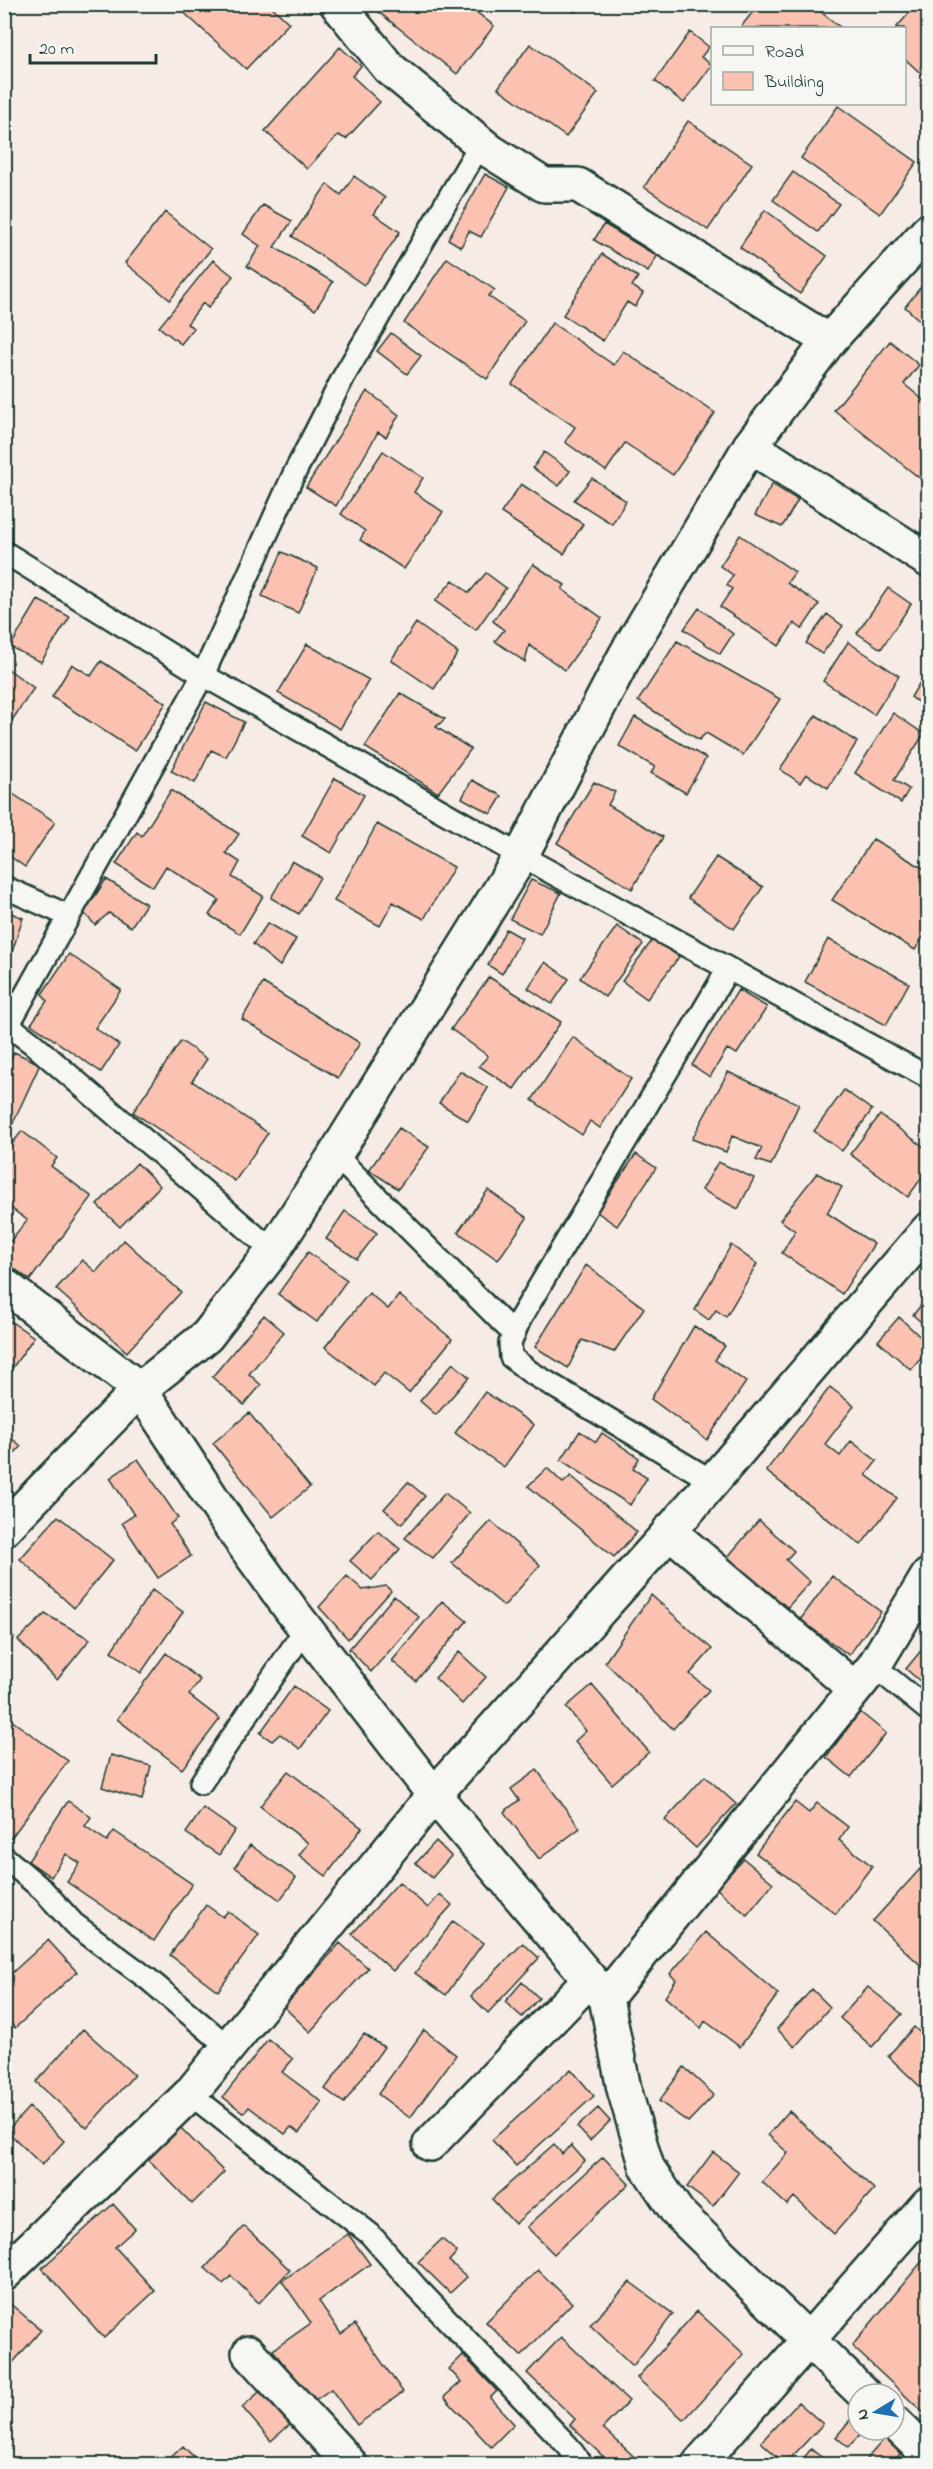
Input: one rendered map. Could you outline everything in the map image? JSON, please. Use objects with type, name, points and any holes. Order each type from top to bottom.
[{"type":"street","points":[[338,4],[389,68],[481,143],[544,185],[578,185],[829,340]]},
{"type":"street","points":[[4,1529],[140,1389],[207,1336],[273,1251],[521,856],[625,656],[750,446],[829,340],[928,231]]},
{"type":"street","points":[[750,446],[928,560]]},
{"type":"street","points":[[4,2274],[190,2094],[434,1794],[669,1531],[928,1230]]},
{"type":"street","points":[[4,1285],[140,1389],[229,1524],[306,1628],[434,1794],[598,1989],[647,2167],[678,2213],[851,2382]]},
{"type":"street","points":[[669,1531],[865,1678]]},
{"type":"street","points":[[430,2144],[598,1989],[865,1678],[928,1576]]},
{"type":"street","points":[[699,2464],[928,2204]]},
{"type":"street","points":[[249,2353],[350,2464]]},
{"type":"street","points":[[906,2434],[928,2455]]},
{"type":"lane","points":[[273,1251],[32,1043],[6,1029],[203,675],[292,476],[339,386],[481,143]]},
{"type":"lane","points":[[4,552],[203,675],[521,856],[928,1077]]},
{"type":"lane","points":[[4,887],[69,916]]},
{"type":"lane","points":[[712,1481],[530,1372],[511,1357],[510,1343],[526,1309],[728,969]]},
{"type":"lane","points":[[335,1155],[514,1334]]},
{"type":"lane","points":[[201,1783],[306,1628]]},
{"type":"lane","points":[[865,1678],[928,1710]]},
{"type":"lane","points":[[4,1857],[43,1890],[74,1924],[148,1979],[227,2046]]},
{"type":"lane","points":[[190,2094],[370,2234],[416,2287],[568,2446],[581,2464]]},
{"type":"building","points":[[184,4],[269,4],[289,23],[246,69],[180,9]]},
{"type":"building","points":[[372,4],[466,4],[494,26],[457,74],[371,6]]},
{"type":"building","points":[[563,4],[580,4],[575,12]]},
{"type":"building","points":[[759,4],[811,4],[840,27],[741,27]]},
{"type":"building","points":[[917,4],[928,4],[928,80],[906,60],[906,27],[897,27]]},
{"type":"building","points":[[690,32],[709,47],[701,57],[711,66],[684,103],[655,81]]},
{"type":"building","points":[[530,44],[598,93],[566,137],[498,88]]},
{"type":"building","points":[[340,47],[361,66],[352,76],[380,102],[346,139],[338,135],[307,169],[265,131]]},
{"type":"building","points":[[838,106],[917,162],[880,214],[801,158]]},
{"type":"building","points":[[688,121],[752,164],[708,230],[644,187]]},
{"type":"building","points":[[793,172],[839,204],[818,232],[773,200]]},
{"type":"building","points":[[485,174],[509,187],[481,237],[469,231],[461,247],[448,239]]},
{"type":"building","points":[[354,176],[385,198],[374,214],[400,232],[364,285],[292,236],[327,184],[341,195]]},
{"type":"building","points":[[263,205],[292,221],[274,247],[333,282],[315,310],[247,266],[260,246],[243,234]]},
{"type":"building","points":[[765,210],[827,256],[800,294],[740,247]]},
{"type":"building","points":[[165,212],[211,249],[170,300],[125,263]]},
{"type":"building","points":[[604,224],[657,256],[648,272],[594,240]]},
{"type":"building","points":[[602,254],[638,277],[632,286],[643,293],[635,307],[627,302],[603,341],[563,315]]},
{"type":"building","points":[[447,258],[495,290],[488,296],[525,321],[487,379],[404,323]]},
{"type":"building","points":[[213,260],[233,276],[208,308],[203,303],[187,324],[194,328],[181,344],[159,327]]},
{"type":"building","points":[[928,278],[928,328],[905,307]]},
{"type":"building","points":[[552,323],[614,365],[623,351],[715,413],[673,475],[625,443],[606,471],[565,442],[575,427],[512,384]]},
{"type":"building","points":[[391,333],[421,356],[407,374],[377,351]]},
{"type":"building","points":[[890,341],[919,365],[904,384],[928,404],[927,484],[834,410]]},
{"type":"building","points":[[367,391],[399,415],[386,437],[378,432],[336,506],[306,487]]},
{"type":"building","points":[[383,451],[423,478],[414,492],[443,512],[404,569],[360,540],[365,531],[341,514]]},
{"type":"building","points":[[544,452],[570,471],[559,486],[533,468]]},
{"type":"building","points":[[592,478],[626,501],[612,524],[574,500]]},
{"type":"building","points":[[521,484],[583,524],[564,554],[501,513]]},
{"type":"building","points":[[772,484],[798,500],[782,527],[755,515]]},
{"type":"building","points":[[740,535],[795,572],[787,583],[819,604],[802,629],[794,623],[779,646],[720,607],[732,589],[727,585],[733,575],[720,566]]},
{"type":"building","points":[[282,552],[318,568],[298,613],[262,596]]},
{"type":"building","points":[[533,564],[565,585],[562,589],[602,618],[565,670],[529,645],[525,662],[495,641],[504,630],[493,621]]},
{"type":"building","points":[[486,573],[506,588],[476,630],[435,601],[453,580],[469,593]]},
{"type":"building","points":[[888,588],[911,604],[881,649],[857,633]]},
{"type":"building","points":[[38,600],[70,617],[41,662],[10,647]]},
{"type":"building","points":[[699,608],[733,634],[720,654],[684,629]]},
{"type":"building","points":[[827,614],[843,626],[822,654],[806,643]]},
{"type":"building","points":[[416,623],[458,653],[434,689],[391,660]]},
{"type":"building","points":[[677,641],[780,699],[743,755],[706,733],[699,740],[638,701]]},
{"type":"building","points":[[848,642],[899,676],[874,715],[823,681]]},
{"type":"building","points":[[307,644],[369,680],[340,729],[278,693]]},
{"type":"building","points":[[101,661],[166,703],[135,751],[52,697],[72,664],[91,676]]},
{"type":"building","points":[[8,669],[34,688],[4,732],[4,674]]},
{"type":"building","points":[[928,669],[928,709],[911,697]]},
{"type":"building","points":[[400,693],[445,719],[436,727],[471,749],[438,793],[365,747]]},
{"type":"building","points":[[206,702],[244,722],[226,757],[211,750],[195,783],[171,771]]},
{"type":"building","points":[[893,713],[924,734],[894,780],[909,789],[901,803],[855,773]]},
{"type":"building","points":[[816,715],[857,742],[828,788],[806,774],[800,783],[780,769]]},
{"type":"building","points":[[635,717],[706,758],[686,793],[651,773],[655,767],[619,746]]},
{"type":"building","points":[[335,778],[364,795],[331,853],[302,836]]},
{"type":"building","points":[[472,780],[502,796],[491,814],[462,798]]},
{"type":"building","points":[[594,782],[615,792],[608,805],[663,837],[632,889],[557,843]]},
{"type":"building","points":[[4,788],[55,822],[25,867],[4,852]]},
{"type":"building","points":[[171,790],[239,834],[226,853],[240,862],[232,877],[263,896],[240,934],[209,915],[219,900],[166,866],[153,887],[116,864],[137,832],[142,836]]},
{"type":"building","points":[[377,824],[454,867],[424,919],[393,902],[380,926],[334,901]]},
{"type":"building","points":[[873,839],[928,871],[928,929],[915,950],[832,900]]},
{"type":"building","points":[[716,857],[763,887],[734,929],[688,898]]},
{"type":"building","points":[[292,861],[320,877],[299,914],[271,898]]},
{"type":"building","points":[[106,879],[146,904],[131,927],[109,913],[95,925],[84,913]]},
{"type":"building","points":[[531,880],[561,893],[540,934],[510,919]]},
{"type":"building","points":[[4,910],[23,918],[6,971],[4,971]]},
{"type":"building","points":[[268,923],[296,939],[280,966],[253,944]]},
{"type":"building","points":[[617,926],[643,944],[605,997],[580,978]]},
{"type":"building","points":[[506,929],[522,938],[502,974],[488,965]]},
{"type":"building","points":[[654,938],[679,957],[647,999],[622,981]]},
{"type":"building","points":[[828,939],[909,983],[886,1025],[805,982]]},
{"type":"building","points":[[69,954],[121,990],[95,1028],[119,1045],[101,1072],[31,1024],[47,1001],[42,994]]},
{"type":"building","points":[[545,962],[569,979],[552,1004],[528,988]]},
{"type":"building","points":[[489,977],[561,1022],[514,1089],[479,1066],[488,1056],[451,1029]]},
{"type":"building","points":[[263,983],[360,1043],[338,1078],[242,1019]]},
{"type":"building","points":[[738,990],[767,1007],[737,1054],[727,1049],[710,1077],[692,1065]]},
{"type":"building","points":[[573,1037],[631,1079],[600,1128],[590,1121],[582,1135],[532,1100]]},
{"type":"building","points":[[181,1041],[207,1059],[192,1081],[268,1133],[235,1181],[133,1112]]},
{"type":"building","points":[[14,1052],[40,1064],[8,1134],[4,1132],[4,1073]]},
{"type":"building","points":[[460,1071],[488,1088],[468,1121],[439,1103]]},
{"type":"building","points":[[728,1072],[799,1104],[771,1165],[756,1160],[762,1148],[732,1136],[726,1152],[692,1139]]},
{"type":"building","points":[[844,1090],[872,1110],[842,1151],[814,1131]]},
{"type":"building","points":[[880,1115],[928,1150],[928,1169],[908,1197],[850,1154]]},
{"type":"building","points":[[399,1128],[429,1147],[398,1189],[369,1170]]},
{"type":"building","points":[[22,1131],[57,1158],[51,1166],[92,1197],[30,1280],[4,1261],[4,1249],[27,1220],[4,1203],[4,1154]]},
{"type":"building","points":[[636,1154],[656,1168],[617,1226],[597,1212]]},
{"type":"building","points":[[718,1162],[754,1178],[738,1209],[702,1190]]},
{"type":"building","points":[[137,1163],[160,1186],[120,1227],[97,1205]]},
{"type":"building","points":[[817,1173],[842,1187],[827,1213],[874,1244],[842,1294],[782,1253],[795,1231],[780,1220]]},
{"type":"building","points":[[488,1190],[527,1218],[498,1260],[458,1232]]},
{"type":"building","points":[[345,1211],[377,1233],[357,1259],[326,1239]]},
{"type":"building","points":[[124,1240],[181,1292],[127,1352],[56,1289],[82,1260],[96,1272]]},
{"type":"building","points":[[731,1245],[757,1264],[726,1317],[716,1310],[709,1320],[695,1310]]},
{"type":"building","points":[[308,1252],[347,1280],[317,1322],[278,1294]]},
{"type":"building","points":[[586,1265],[644,1308],[614,1352],[582,1340],[568,1368],[535,1347]]},
{"type":"building","points":[[369,1293],[388,1309],[399,1295],[452,1339],[409,1393],[384,1373],[374,1386],[325,1347]]},
{"type":"building","points":[[928,1297],[928,1328],[913,1315]]},
{"type":"building","points":[[264,1315],[284,1332],[249,1374],[261,1385],[244,1405],[212,1377]]},
{"type":"building","points":[[4,1317],[34,1337],[4,1380]]},
{"type":"building","points":[[899,1317],[928,1344],[928,1350],[911,1370],[878,1341]]},
{"type":"building","points":[[694,1326],[725,1346],[715,1360],[746,1382],[707,1440],[651,1399]]},
{"type":"building","points":[[453,1363],[469,1377],[436,1415],[420,1401]]},
{"type":"building","points":[[830,1387],[854,1406],[825,1444],[840,1456],[851,1441],[877,1461],[866,1475],[897,1498],[861,1545],[766,1471]]},
{"type":"building","points":[[485,1392],[534,1425],[504,1467],[455,1433]]},
{"type":"building","points":[[249,1413],[310,1487],[273,1517],[213,1443]]},
{"type":"building","points":[[580,1431],[596,1442],[602,1433],[639,1458],[633,1469],[647,1478],[630,1505],[561,1460]]},
{"type":"building","points":[[4,1432],[21,1446],[4,1465]]},
{"type":"building","points":[[138,1459],[178,1518],[170,1524],[191,1556],[158,1578],[122,1523],[134,1515],[110,1478]]},
{"type":"building","points":[[547,1468],[563,1483],[571,1476],[637,1532],[614,1557],[528,1486]]},
{"type":"building","points":[[408,1482],[425,1496],[402,1524],[384,1509]]},
{"type":"building","points":[[445,1493],[470,1513],[433,1558],[405,1538]]},
{"type":"building","points":[[58,1516],[113,1560],[74,1608],[20,1559]]},
{"type":"building","points":[[759,1520],[794,1551],[786,1560],[810,1582],[786,1609],[727,1558]]},
{"type":"building","points":[[491,1521],[540,1565],[504,1606],[452,1563]]},
{"type":"building","points":[[378,1531],[400,1549],[372,1580],[350,1561]]},
{"type":"building","points":[[347,1576],[363,1590],[386,1586],[391,1591],[348,1639],[319,1607]]},
{"type":"building","points":[[832,1576],[881,1612],[849,1655],[800,1620]]},
{"type":"building","points":[[152,1590],[183,1612],[141,1673],[111,1651]]},
{"type":"building","points":[[651,1595],[712,1649],[690,1674],[709,1690],[673,1729],[605,1662]]},
{"type":"building","points":[[394,1596],[419,1617],[371,1672],[349,1649]]},
{"type":"building","points":[[442,1601],[467,1621],[416,1681],[392,1661]]},
{"type":"building","points":[[45,1614],[90,1639],[57,1680],[18,1640]]},
{"type":"building","points":[[4,1631],[14,1638],[4,1651]]},
{"type":"building","points":[[928,1642],[928,1688],[906,1669]]},
{"type":"building","points":[[459,1652],[486,1677],[462,1704],[435,1678]]},
{"type":"building","points":[[166,1653],[200,1680],[189,1695],[220,1719],[182,1769],[117,1719]]},
{"type":"building","points":[[592,1685],[649,1752],[612,1784],[575,1741],[586,1731],[566,1707]]},
{"type":"building","points":[[294,1686],[328,1711],[300,1749],[280,1734],[272,1741],[260,1733]]},
{"type":"building","points":[[860,1712],[886,1733],[851,1777],[826,1757]]},
{"type":"building","points":[[4,1715],[68,1761],[11,1838],[4,1833]]},
{"type":"building","points":[[111,1755],[151,1766],[142,1800],[102,1787]]},
{"type":"building","points":[[537,1770],[580,1828],[539,1859],[504,1812],[519,1800],[511,1789]]},
{"type":"building","points":[[288,1771],[362,1828],[326,1876],[299,1855],[308,1843],[260,1806]]},
{"type":"building","points":[[705,1776],[736,1804],[696,1848],[665,1820]]},
{"type":"building","points":[[68,1801],[91,1817],[85,1826],[107,1841],[114,1831],[192,1884],[154,1941],[67,1882],[80,1863],[66,1854],[51,1877],[28,1861]]},
{"type":"building","points":[[795,1802],[809,1813],[817,1803],[848,1827],[839,1840],[872,1866],[836,1914],[756,1853]]},
{"type":"building","points":[[203,1808],[235,1830],[219,1855],[186,1833]]},
{"type":"building","points":[[436,1841],[451,1856],[432,1878],[416,1863]]},
{"type":"building","points":[[250,1845],[296,1878],[280,1900],[235,1867]]},
{"type":"building","points":[[744,1859],[773,1883],[747,1915],[716,1888]]},
{"type":"building","points":[[920,1869],[928,1877],[928,1972],[873,1921]]},
{"type":"building","points":[[399,1882],[428,1908],[440,1894],[452,1905],[393,1971],[352,1934]]},
{"type":"building","points":[[206,1905],[223,1917],[228,1911],[259,1935],[218,1991],[170,1955]]},
{"type":"building","points":[[453,1921],[483,1943],[446,1995],[415,1973]]},
{"type":"building","points":[[706,1932],[778,1994],[740,2047],[705,2021],[701,2028],[665,1997],[676,1980],[670,1974]]},
{"type":"building","points":[[48,1940],[77,1972],[15,2028],[4,2016],[4,1980]]},
{"type":"building","points":[[340,1943],[368,1968],[310,2032],[284,2007]]},
{"type":"building","points":[[523,1943],[539,1958],[488,2013],[471,1996]]},
{"type":"building","points":[[522,1982],[539,1998],[522,2017],[505,2002]]},
{"type":"building","points":[[868,1987],[902,2014],[872,2047],[840,2018]]},
{"type":"building","points":[[812,1989],[830,2007],[795,2047],[777,2029]]},
{"type":"building","points":[[914,2027],[928,2040],[928,2094],[888,2056]]},
{"type":"building","points":[[83,2029],[134,2075],[87,2128],[36,2082]]},
{"type":"building","points":[[424,2030],[456,2055],[410,2118],[378,2094]]},
{"type":"building","points":[[364,2034],[384,2047],[344,2103],[325,2089]]},
{"type":"building","points":[[268,2039],[293,2059],[282,2072],[322,2102],[299,2133],[291,2127],[285,2134],[249,2107],[244,2113],[223,2097]]},
{"type":"building","points":[[684,2067],[714,2095],[688,2122],[659,2101]]},
{"type":"building","points":[[571,2069],[594,2096],[516,2166],[492,2140]]},
{"type":"building","points":[[29,2107],[64,2141],[42,2165],[7,2131]]},
{"type":"building","points":[[598,2108],[610,2121],[590,2141],[577,2127]]},
{"type":"building","points":[[789,2111],[874,2189],[834,2234],[794,2197],[787,2205],[762,2182],[788,2153],[768,2135]]},
{"type":"building","points":[[177,2124],[224,2172],[192,2204],[145,2156]]},
{"type":"building","points":[[554,2144],[562,2154],[571,2145],[585,2161],[515,2224],[492,2199]]},
{"type":"building","points":[[713,2152],[739,2172],[713,2206],[687,2187]]},
{"type":"building","points":[[603,2157],[629,2184],[554,2254],[527,2227]]},
{"type":"building","points":[[113,2204],[135,2229],[115,2247],[155,2291],[104,2338],[42,2268]]},
{"type":"building","points":[[244,2226],[290,2270],[259,2303],[231,2276],[223,2284],[205,2268]]},
{"type":"building","points":[[348,2234],[370,2264],[319,2301],[341,2334],[355,2324],[403,2392],[357,2425],[331,2389],[311,2403],[273,2350],[311,2323],[282,2281]]},
{"type":"building","points":[[442,2239],[457,2252],[449,2261],[467,2277],[450,2293],[418,2262]]},
{"type":"building","points":[[928,2254],[928,2417],[906,2396],[906,2382],[891,2382],[852,2346]]},
{"type":"building","points":[[538,2270],[572,2303],[521,2356],[486,2322]]},
{"type":"building","points":[[630,2282],[673,2314],[633,2366],[590,2325]]},
{"type":"building","points":[[7,2301],[41,2330],[4,2373],[4,2303]]},
{"type":"building","points":[[697,2311],[744,2354],[684,2420],[637,2378]]},
{"type":"building","points":[[561,2337],[629,2401],[603,2428],[642,2464],[611,2464],[570,2425],[575,2419],[527,2373]]},
{"type":"building","points":[[463,2355],[497,2391],[490,2398],[514,2424],[491,2447],[444,2397],[461,2382],[449,2369]]},
{"type":"building","points":[[265,2387],[294,2421],[271,2441],[242,2407]]},
{"type":"building","points":[[798,2402],[823,2424],[785,2464],[761,2442]]},
{"type":"building","points":[[846,2425],[846,2442],[853,2442],[848,2447],[836,2437]]},
{"type":"building","points":[[882,2442],[891,2442],[902,2452],[893,2462],[896,2464],[862,2464]]},
{"type":"building","points":[[183,2446],[201,2464],[164,2464]]},
{"type":"building","points":[[811,2449],[830,2464],[799,2464]]}]
